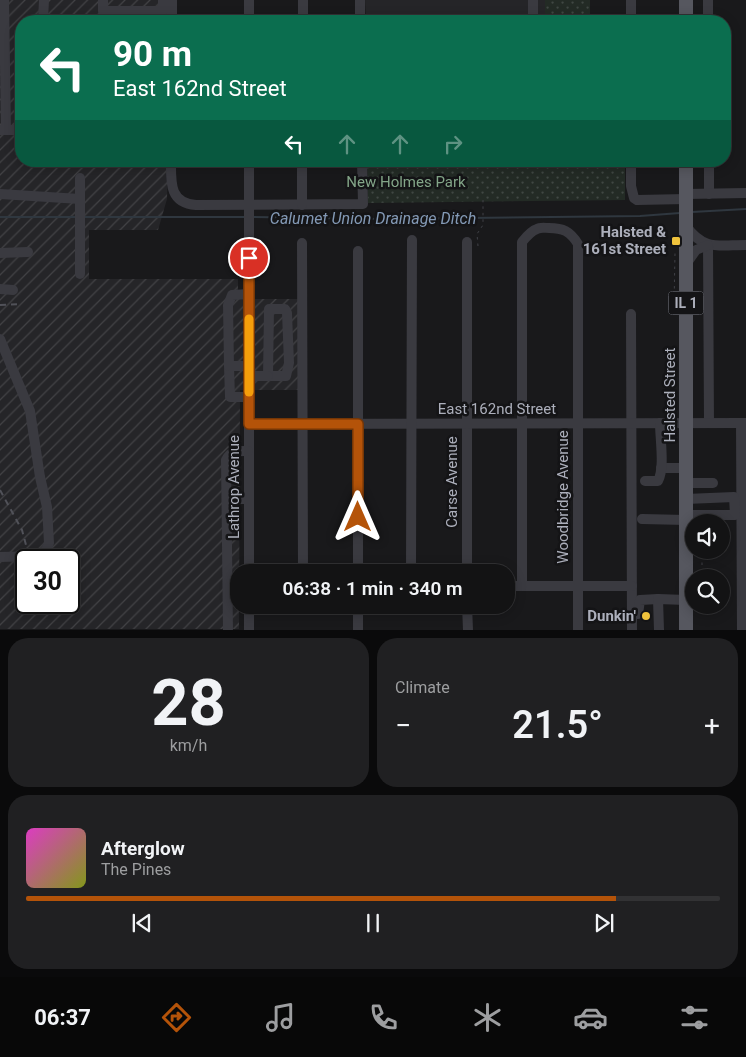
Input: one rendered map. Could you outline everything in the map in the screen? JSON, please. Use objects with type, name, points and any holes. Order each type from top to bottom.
[{"type":"main road","points":[[686,0],[686,15]]},
{"type":"main road","name":"Halsted Street","points":[[686,167],[686,514]]},
{"type":"main road","name":"Halsted Street","points":[[686,614],[686,630]]},
{"type":"street","points":[[3,130],[4,0]]},
{"type":"street","points":[[43,15],[44,0]]},
{"type":"street","points":[[103,0],[103,11],[163,11],[163,0]]},
{"type":"street","points":[[172,0],[172,15]]},
{"type":"street","points":[[249,0],[249,15]]},
{"type":"street","points":[[303,0],[303,15]]},
{"type":"street","points":[[360,0],[360,15]]},
{"type":"street","points":[[533,0],[533,15]]},
{"type":"street","points":[[631,0],[631,15]]},
{"type":"street","points":[[708,0],[708,15]]},
{"type":"street","points":[[171,167],[172,186],[178,200],[190,205],[249,208],[363,204],[362,167]]},
{"type":"street","name":"Lathrop Avenue","points":[[248,564],[249,167]]},
{"type":"street","points":[[302,167],[302,205]]},
{"type":"street","points":[[631,167],[631,186],[634,198],[637,200],[746,193]]},
{"type":"street","points":[[709,167],[709,194]]},
{"type":"street","points":[[80,178],[80,274]]},
{"type":"street","points":[[0,194],[80,199]]},
{"type":"street","points":[[686,226],[697,240],[708,245]]},
{"type":"street","name":"Woodbridge Avenue","points":[[521,424],[522,242],[538,228],[566,230],[578,244],[578,630]]},
{"type":"street","points":[[411,564],[412,240]]},
{"type":"street","name":"Carse Avenue","points":[[467,242],[468,564]]},
{"type":"street","points":[[302,243],[303,564]]},
{"type":"street","points":[[708,245],[710,423]]},
{"type":"street","points":[[686,264],[696,250],[708,245],[746,245]]},
{"type":"street","points":[[0,253],[28,252]]},
{"type":"street","points":[[358,252],[358,564]]},
{"type":"street","points":[[0,290],[13,290]]},
{"type":"street","points":[[249,294],[232,295],[228,305],[230,397],[249,397]]},
{"type":"street","points":[[229,366],[268,376],[287,375],[288,330],[285,309],[269,310],[268,376]]},
{"type":"street","points":[[631,314],[632,630]]},
{"type":"street","points":[[0,339],[30,411],[40,477],[47,507],[48,543],[46,550],[38,556],[0,557]]},
{"type":"street","points":[[645,481],[659,481],[662,468],[660,423]]},
{"type":"street","points":[[742,630],[744,423]]},
{"type":"street","name":"East 162nd Street","points":[[249,424],[744,423]]},
{"type":"street","points":[[521,424],[522,586]]},
{"type":"street","points":[[228,630],[226,460],[229,454],[248,451]]},
{"type":"street","points":[[662,468],[686,468]]},
{"type":"street","points":[[686,483],[713,483]]},
{"type":"street","points":[[686,499],[734,497],[735,515],[730,515]]},
{"type":"street","points":[[227,499],[248,500]]},
{"type":"street","points":[[642,519],[685,518]]},
{"type":"street","points":[[515,586],[632,586]]},
{"type":"street","points":[[638,630],[639,602],[642,599],[685,600]]},
{"type":"street","points":[[658,599],[659,630]]},
{"type":"street","points":[[248,614],[248,630]]},
{"type":"street","points":[[358,614],[358,630]]},
{"type":"street","points":[[468,614],[468,630]]},
{"type":"path","points":[[478,246],[477,234],[483,225],[483,200]]},
{"type":"path","points":[[671,314],[674,306],[675,246]]},
{"type":"path","points":[[702,559],[702,569]]},
{"type":"shaded area","points":[[0,0],[170,0],[170,15],[15,15],[15,167],[168,167],[167,199],[158,230],[89,230],[89,279],[238,279],[238,299],[298,299],[298,390],[240,390],[239,564],[230,564],[230,614],[239,614],[239,629],[0,629]]},
{"type":"shaded area","points":[[365,0],[545,0],[545,15],[366,15]]},
{"type":"green space","points":[[545,0],[590,0],[590,15],[545,15]]},
{"type":"green space","name":"New Holmes Park","points":[[367,167],[625,167],[625,200],[368,203]]},
{"type":"waterway","name":"Calumet Union Drainage Ditch","points":[[692,212],[746,209]]},
{"type":"waterway","name":"Calumet Union Drainage Ditch","points":[[252,217],[382,219],[640,216],[680,213]]},
{"type":"waterway","name":"Calumet Union Drainage Ditch","points":[[0,217],[78,217]]},
{"type":"waterway","name":"Calumet Union Drainage Ditch","points":[[85,217],[245,217]]},
{"type":"railway","points":[[0,305],[22,304]]},
{"type":"railway","points":[[0,490],[22,530],[27,549]]},
{"type":"slow traffic","points":[[249,319],[249,392]]},
{"type":"place","name":"Halsted & 161st Street","points":[[676,241]]},
{"type":"place","name":"Dunkin'","points":[[646,616]]},
{"type":"route","points":[[249,258],[249,424],[358,424],[358,517]]}]
